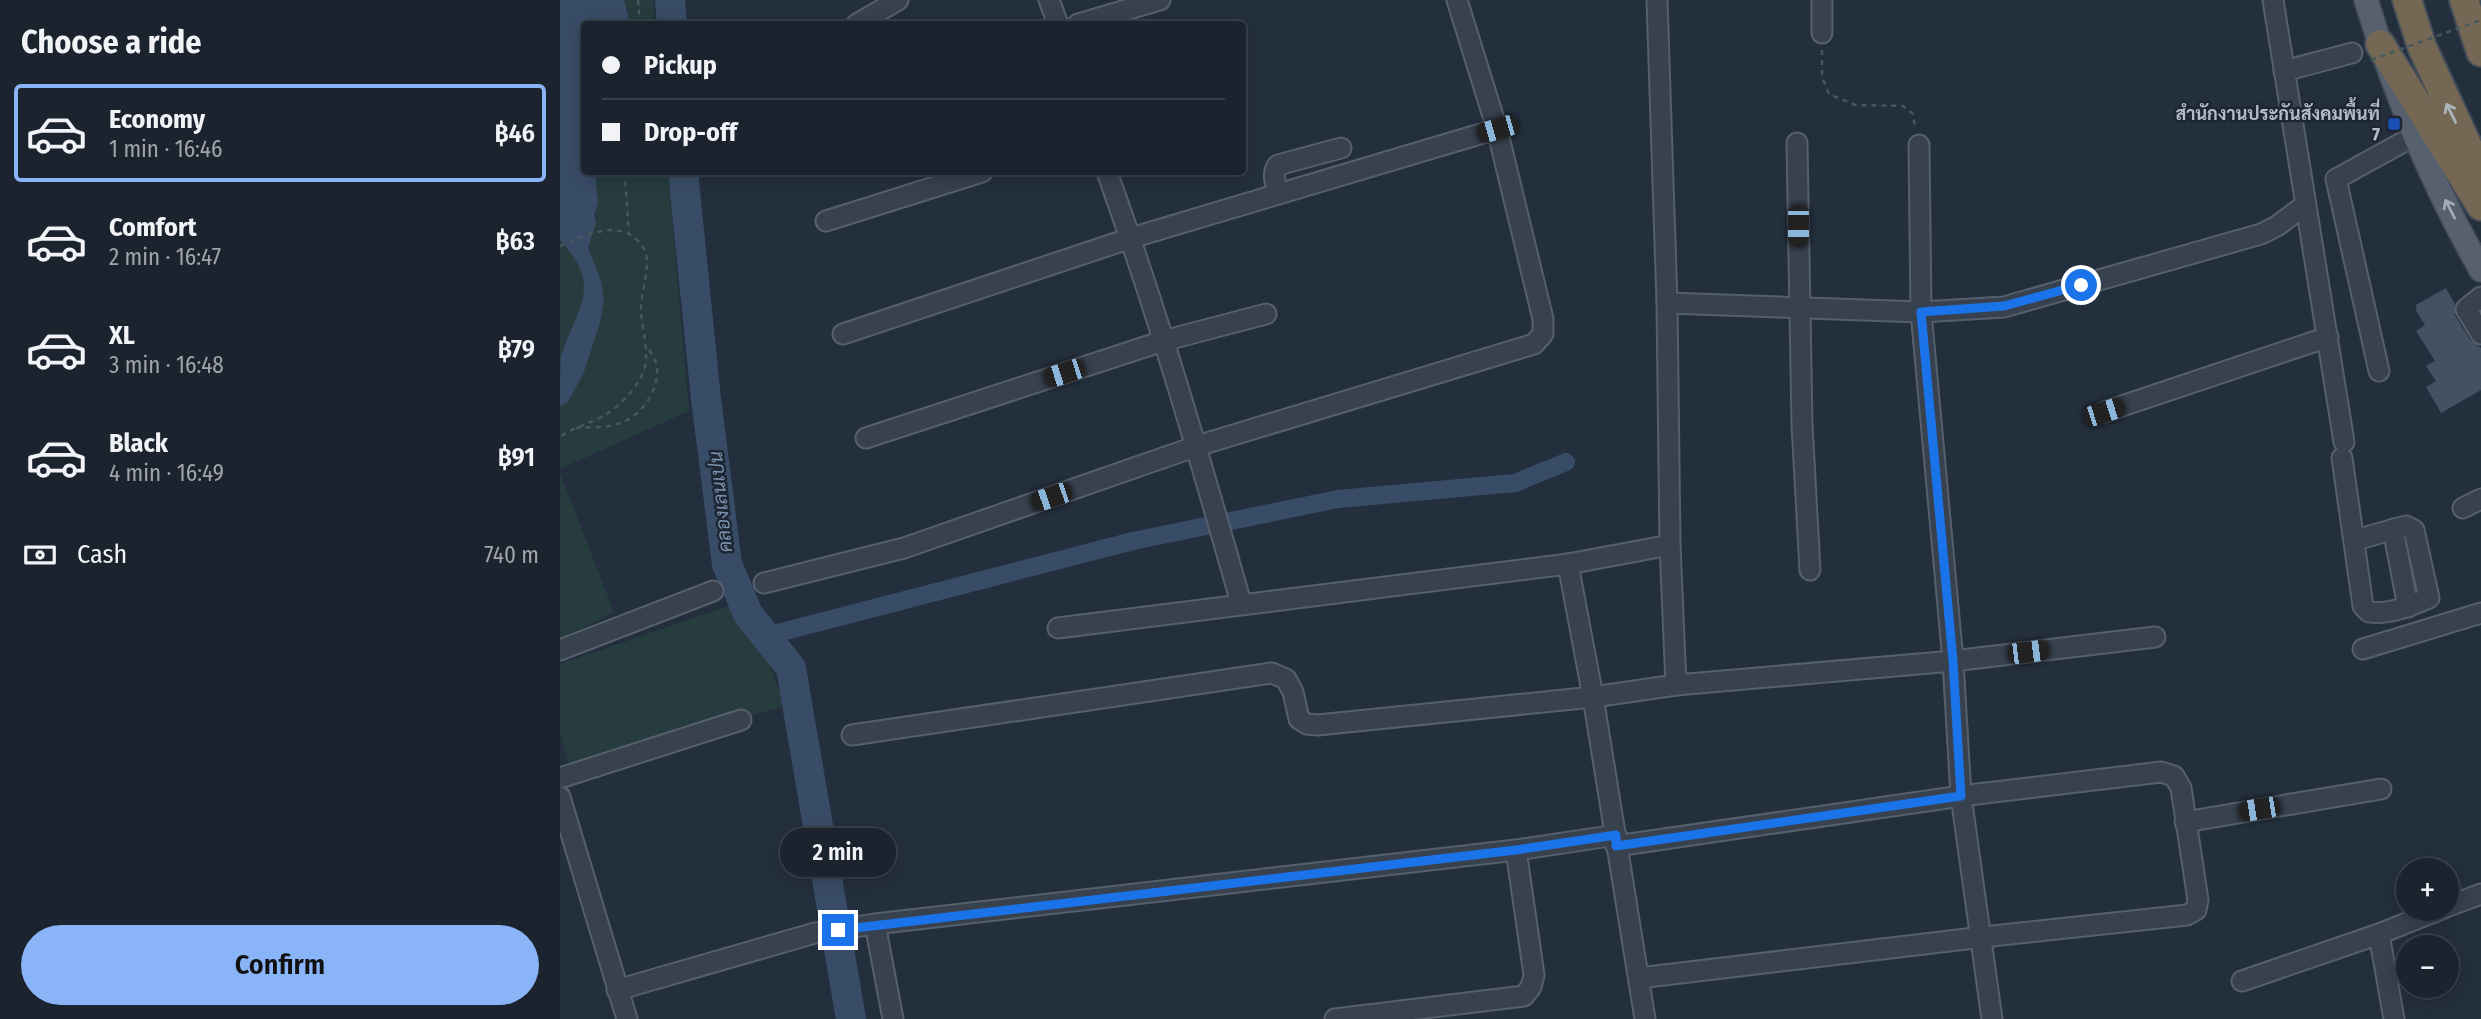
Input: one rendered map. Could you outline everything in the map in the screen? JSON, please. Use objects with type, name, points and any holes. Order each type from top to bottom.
[{"type":"highway","points":[[2407,0],[2422,47],[2481,175]]},
{"type":"highway","points":[[2464,0],[2481,52]]},
{"type":"highway","points":[[2368,52],[2481,206]]},
{"type":"main road","points":[[2367,0],[2368,52],[2416,135],[2441,192],[2481,270]]},
{"type":"street","points":[[862,21],[898,0]]},
{"type":"street","points":[[1049,0],[1057,21]]},
{"type":"street","points":[[1087,21],[1160,0]]},
{"type":"street","points":[[764,583],[904,548],[1197,446],[1534,344],[1543,334],[1544,319],[1497,129],[1457,0]]},
{"type":"street","points":[[1657,0],[1667,303],[1670,545],[1676,685]]},
{"type":"street","points":[[1822,0],[1822,33]]},
{"type":"street","points":[[2273,0],[2328,337],[2363,606],[2369,612],[2377,613],[2408,607],[2429,598],[2439,603],[2449,625]]},
{"type":"street","points":[[2284,71],[2368,52]]},
{"type":"street","points":[[843,334],[1131,238],[1497,129]]},
{"type":"street","points":[[2379,371],[2336,179],[2416,135]]},
{"type":"street","points":[[1797,143],[1802,425],[1810,570]]},
{"type":"street","points":[[1919,145],[1921,312],[1953,661],[1961,796],[1983,937],[1992,1019]]},
{"type":"street","points":[[1278,194],[1275,178],[1278,165],[1341,148]]},
{"type":"street","points":[[826,221],[972,175]]},
{"type":"street","points":[[1108,175],[1131,238],[1197,446],[1241,603]]},
{"type":"street","points":[[1667,303],[1921,312],[2004,306],[2261,234],[2277,226],[2305,205]]},
{"type":"street","points":[[2481,297],[2466,309],[2481,334]]},
{"type":"street","points":[[866,438],[1163,341],[1266,314]]},
{"type":"street","points":[[2104,412],[2328,337]]},
{"type":"street","points":[[2355,540],[2406,526],[2414,530],[2429,598]]},
{"type":"street","points":[[2393,529],[2408,607]]},
{"type":"street","points":[[1058,628],[1567,564],[1670,545]]},
{"type":"street","points":[[1567,564],[1593,697],[1645,1019]]},
{"type":"street","points":[[560,650],[713,592]]},
{"type":"street","points":[[2363,649],[2449,625],[2481,613]]},
{"type":"street","points":[[852,735],[1272,673],[1286,679],[1293,692],[1299,719],[1307,724],[1593,697],[1676,685],[1953,661],[2155,637]]},
{"type":"street","points":[[560,778],[741,720]]},
{"type":"street","points":[[617,990],[815,933],[868,925],[1516,850],[1616,841],[2161,772],[2174,776],[2181,788],[2198,900],[2196,910],[2187,915],[1639,978]]},
{"type":"street","points":[[2185,822],[2381,789]]},
{"type":"street","points":[[560,797],[627,1019]]},
{"type":"street","points":[[1335,1019],[1524,996],[1531,987],[1534,975],[1516,850]]},
{"type":"street","points":[[2459,903],[2481,894]]},
{"type":"street","points":[[2242,981],[2412,921]]},
{"type":"street","points":[[868,925],[893,1019]]},
{"type":"street","points":[[2379,934],[2395,1019]]},
{"type":"path","points":[[638,0],[640,21]]},
{"type":"path","points":[[2368,52],[2481,20]]},
{"type":"path","points":[[1822,33],[1822,77],[1829,94],[1855,105],[1903,106],[1913,114],[1919,145]]},
{"type":"path","points":[[626,175],[628,234]]},
{"type":"path","points":[[560,246],[603,230],[621,231],[635,238],[644,248],[647,259],[641,299],[646,358],[643,373],[624,399],[608,413],[560,437]]},
{"type":"path","points":[[572,429],[622,423],[644,406],[655,387],[656,362],[644,344]]},
{"type":"green space","points":[[560,0],[653,0],[655,21],[581,21],[581,175],[668,175],[689,411],[560,469]]},
{"type":"green space","points":[[560,473],[614,612],[560,640]]},
{"type":"green space","points":[[731,605],[766,653],[784,706],[570,768],[560,734],[560,664]]},
{"type":"water","points":[[560,0],[624,0],[629,21],[581,21],[581,175],[595,175],[598,203],[594,215],[596,223],[588,248],[601,281],[604,300],[584,372],[568,402],[560,406],[561,356],[579,310],[584,284],[573,256],[560,240]]},
{"type":"building","points":[[2446,288],[2455,304],[2455,315],[2470,340],[2481,348],[2481,390],[2441,413],[2426,387],[2436,381],[2426,366],[2435,361],[2416,331],[2425,325],[2415,309],[2416,305]]},
{"type":"waterway","name":"คลองเลนเปน","points":[[670,0],[672,21]]},
{"type":"waterway","name":"คลองเลนเปน","points":[[683,175],[706,399],[727,564],[748,614],[791,668],[851,1019]]},
{"type":"waterway","points":[[766,636],[1133,541],[1338,499],[1515,483],[1566,462]]},
{"type":"place","name":"สำนักงานประกันสังคมพื้นที่ 7","points":[[2394,124]]},
{"type":"route","points":[[838,930],[1516,850],[1616,835],[1616,846],[1961,796],[1953,661],[1921,312],[2004,306],[2081,285]]}]
